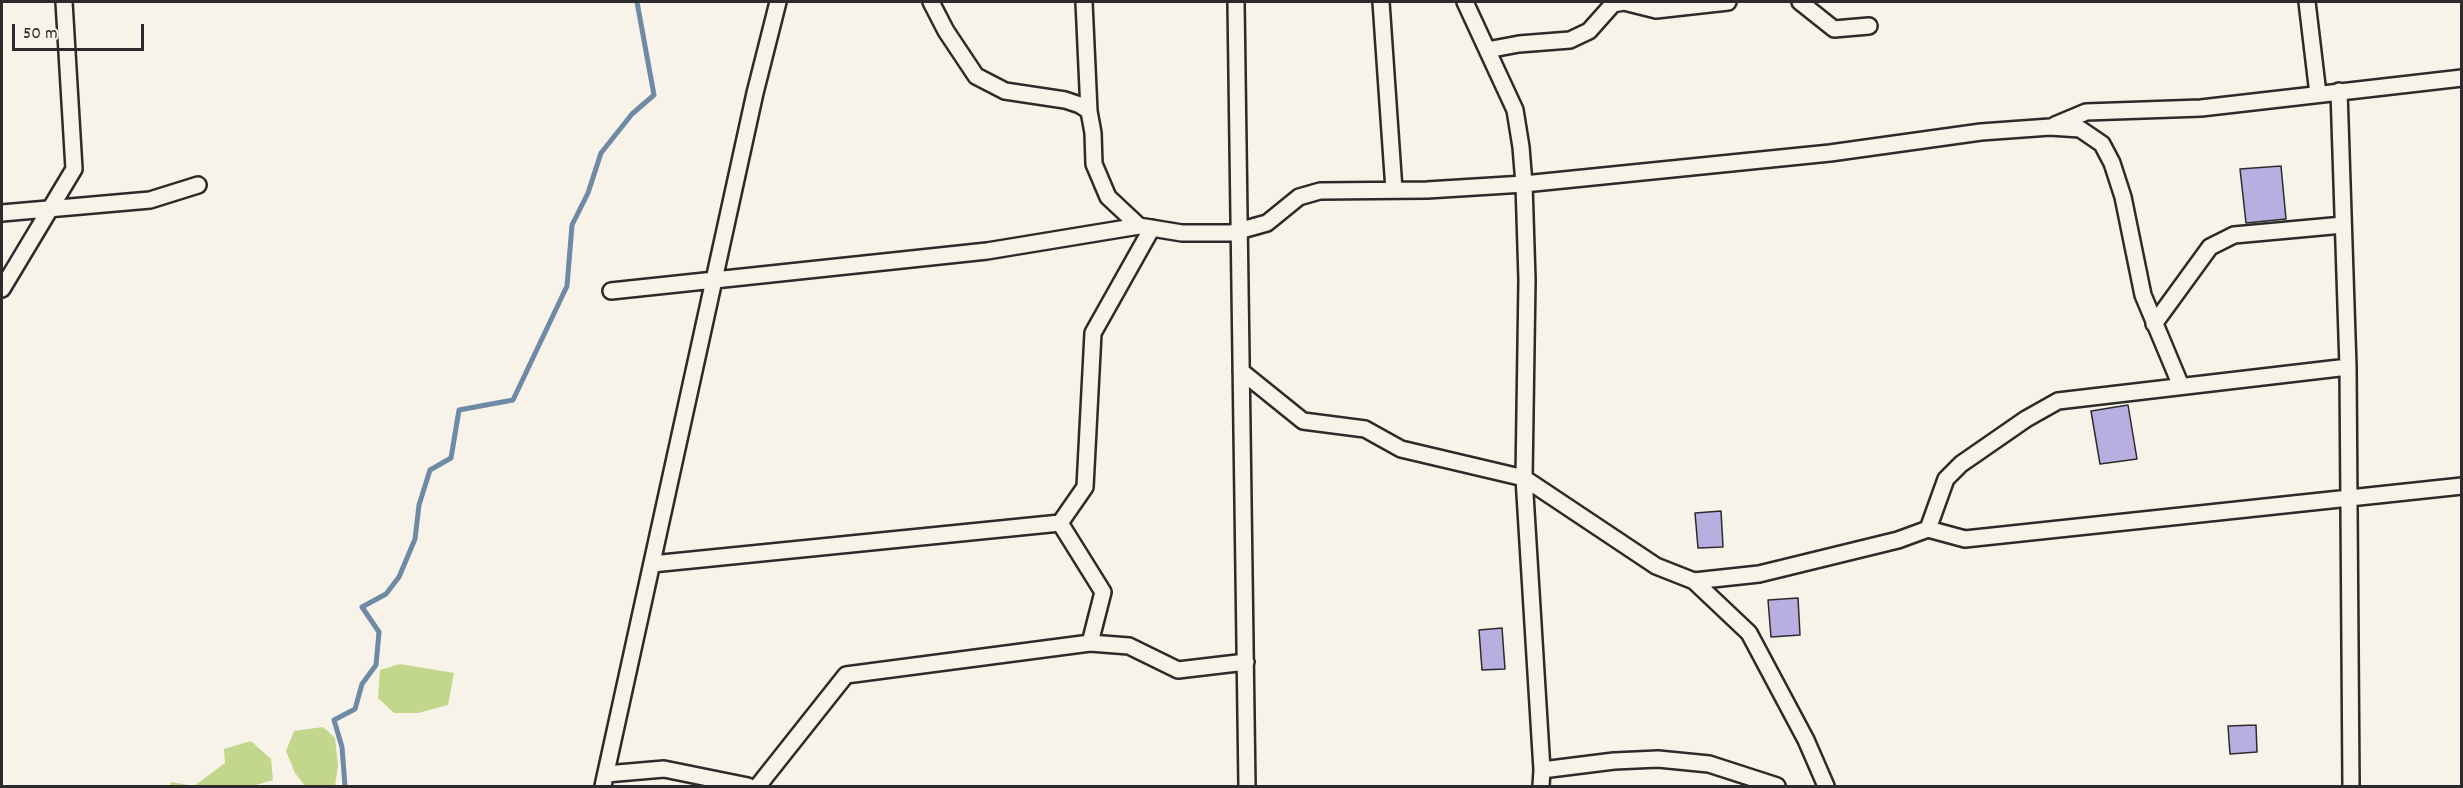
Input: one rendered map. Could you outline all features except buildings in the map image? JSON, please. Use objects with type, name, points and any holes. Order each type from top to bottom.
[{"type":"street","points":[[2,289],[74,169],[64,2]]},
{"type":"street","points":[[748,786],[664,770],[605,780],[755,93],[778,2]]},
{"type":"street","points":[[931,2],[946,31],[976,76],[1005,91],[1065,100],[1089,111]]},
{"type":"street","points":[[1084,2],[1094,164],[1108,197],[1145,227]]},
{"type":"street","points":[[1236,2],[1247,786]]},
{"type":"street","points":[[1381,2],[1394,190]]},
{"type":"street","points":[[1465,2],[1515,110],[1524,184],[1527,280],[1524,478],[1542,770],[1541,786]]},
{"type":"street","points":[[1487,50],[1518,44],[1570,40],[1589,31],[1613,4],[1624,2],[1656,10],[1728,2]]},
{"type":"street","points":[[2307,2],[2318,94]]},
{"type":"street","points":[[1808,4],[1834,29],[1869,26]]},
{"type":"street","points":[[2050,127],[2086,112],[2201,108],[2462,78]]},
{"type":"street","points":[[2339,92],[2348,367],[2351,786]]},
{"type":"street","points":[[611,291],[987,251],[1145,227],[1182,233],[1231,233],[1267,223],[1299,197],[1320,191],[1524,184],[1830,153],[1982,132],[2050,127],[2080,129],[2102,144],[2112,163],[2123,196],[2143,295],[2181,386]]},
{"type":"street","points":[[2,213],[150,200],[198,185]]},
{"type":"street","points":[[2154,324],[2210,247],[2234,235],[2343,225]]},
{"type":"street","points":[[652,564],[1060,523],[1085,487],[1093,333],[1145,227]]},
{"type":"street","points":[[1928,529],[1946,479],[1961,464],[2026,419],[2058,401],[2348,367]]},
{"type":"street","points":[[1241,371],[1304,421],[1365,429],[1401,449],[1524,478],[1656,566],[1694,581],[1749,633],[1806,740],[1826,786]]},
{"type":"street","points":[[1694,581],[1759,574],[1898,540],[1928,529],[1965,539],[2462,486]]},
{"type":"street","points":[[1060,523],[1103,592],[1090,644]]},
{"type":"street","points":[[758,786],[846,675],[1090,644],[1129,646],[1178,670],[1246,662]]},
{"type":"street","points":[[1542,770],[1614,761],[1659,759],[1709,764],[1778,786]]},
{"type":"green space","points":[[400,664],[454,673],[448,705],[418,713],[394,713],[378,698],[380,670]]},
{"type":"green space","points":[[323,727],[335,738],[338,766],[335,786],[305,786],[295,773],[286,751],[294,731]]},
{"type":"green space","points":[[251,741],[271,759],[273,780],[253,786],[194,786],[225,763],[224,749]]},
{"type":"green space","points":[[171,782],[194,786],[170,786]]},
{"type":"waterway","points":[[345,786],[342,747],[334,720],[355,709],[362,684],[376,665],[379,632],[362,607],[386,594],[399,577],[415,539],[419,505],[430,470],[451,458],[459,410],[513,400],[567,286],[572,225],[588,193],[601,153],[632,114],[654,95],[637,2]]}]
